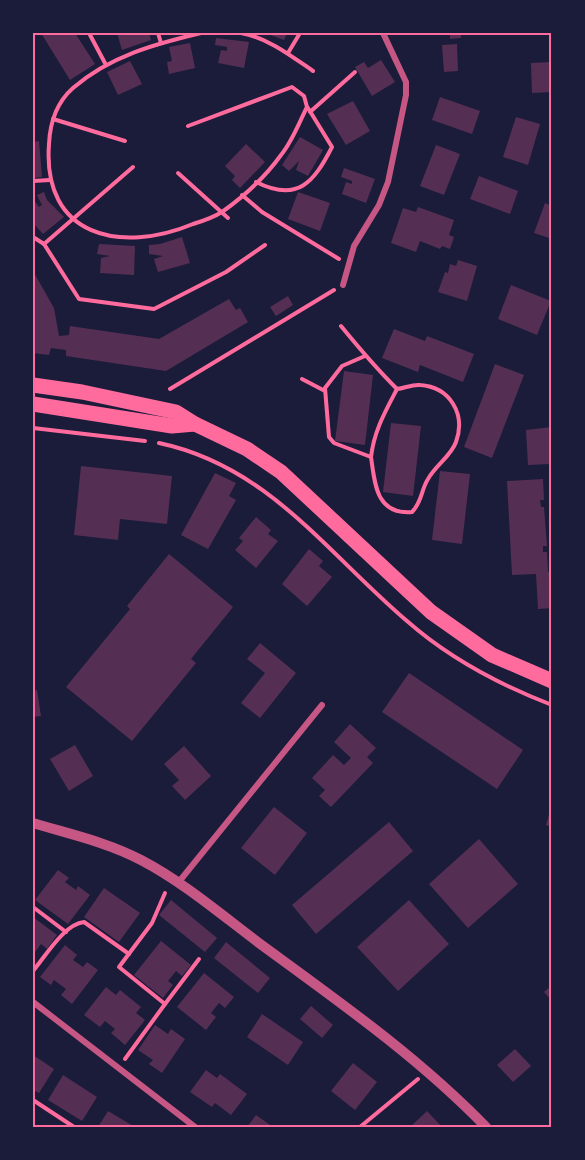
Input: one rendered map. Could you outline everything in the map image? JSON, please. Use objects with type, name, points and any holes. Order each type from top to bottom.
[{"type":"main road","points":[[33,385],[82,392],[176,412],[195,424],[247,449],[281,472],[399,584],[460,634],[492,655],[552,681]]},
{"type":"main road","points":[[33,404],[172,426],[195,424]]},
{"type":"street","points":[[343,285],[354,246],[379,205],[388,182],[406,95],[406,82],[382,33]]},
{"type":"street","points":[[178,884],[322,705]]},
{"type":"street","points":[[33,823],[109,846],[141,860],[178,884],[377,1030],[427,1070],[486,1127]]},
{"type":"street","points":[[33,1002],[195,1127]]},
{"type":"path","points":[[89,33],[106,65]]},
{"type":"path","points":[[158,33],[161,43]]},
{"type":"path","points":[[201,33],[125,55],[106,65],[72,89],[57,106],[48,153],[50,180],[59,201],[74,220],[93,232],[111,238],[134,240],[176,232],[221,213],[282,155],[307,108]]},
{"type":"path","points":[[241,33],[252,35],[288,53],[313,71]]},
{"type":"path","points":[[288,53],[300,33]]},
{"type":"path","points":[[310,112],[355,72]]},
{"type":"path","points":[[188,126],[292,87],[304,96],[307,108],[332,147],[312,182],[303,188],[269,188],[256,182]]},
{"type":"path","points":[[53,118],[125,141]]},
{"type":"path","points":[[44,244],[133,167]]},
{"type":"path","points":[[178,172],[228,218]]},
{"type":"path","points":[[33,181],[50,180]]},
{"type":"path","points":[[242,195],[262,212],[349,265]]},
{"type":"path","points":[[33,237],[44,244],[79,299],[154,309],[226,272],[265,245]]},
{"type":"path","points":[[170,389],[343,285]]},
{"type":"path","points":[[341,326],[365,356],[397,389]]},
{"type":"path","points":[[365,356],[342,366],[332,377],[325,391],[329,437],[334,443],[371,457]]},
{"type":"path","points":[[302,379],[325,391]]},
{"type":"path","points":[[418,384],[434,387],[450,397],[458,409],[460,428],[456,444],[425,483],[420,504],[412,512],[400,513],[390,509],[382,500],[374,477],[371,457],[373,439],[378,425],[397,389],[418,384]]},
{"type":"path","points":[[33,428],[148,441]]},
{"type":"path","points":[[157,442],[196,452],[243,474],[281,504],[423,634],[498,682],[552,705]]},
{"type":"path","points":[[165,893],[152,923],[119,967],[165,1004]]},
{"type":"path","points":[[33,907],[66,932]]},
{"type":"path","points":[[33,971],[66,932],[78,923],[84,922],[129,954]]},
{"type":"path","points":[[118,1068],[199,959]]},
{"type":"path","points":[[360,1127],[427,1070]]},
{"type":"path","points":[[33,1100],[74,1127]]},
{"type":"building","points":[[41,33],[75,33],[95,64],[70,80]]},
{"type":"building","points":[[117,33],[149,33],[151,40],[122,50]]},
{"type":"building","points":[[265,33],[287,33],[284,40]]},
{"type":"building","points":[[450,33],[461,33],[461,38],[450,39]]},
{"type":"building","points":[[216,38],[249,42],[244,68],[218,63],[221,50],[227,51],[227,47],[215,45]]},
{"type":"building","points":[[190,43],[195,68],[169,74],[167,62],[172,61],[169,47]]},
{"type":"building","points":[[457,44],[458,71],[444,72],[442,45]]},
{"type":"building","points":[[381,60],[395,82],[372,96],[355,67],[364,62],[368,68]]},
{"type":"building","points":[[130,61],[142,84],[118,95],[107,72]]},
{"type":"building","points":[[551,62],[552,92],[532,93],[531,63]]},
{"type":"building","points":[[440,97],[480,111],[472,134],[432,120]]},
{"type":"building","points":[[353,101],[370,131],[346,145],[327,114]]},
{"type":"building","points":[[516,117],[540,124],[528,165],[503,157]]},
{"type":"building","points":[[300,137],[323,150],[308,176],[296,170],[299,161],[289,171],[282,165]]},
{"type":"building","points":[[39,141],[42,177],[33,178],[33,142]]},
{"type":"building","points":[[246,144],[265,162],[240,188],[232,180],[235,176],[225,166]]},
{"type":"building","points":[[436,145],[460,154],[444,195],[420,186]]},
{"type":"building","points":[[344,168],[375,179],[366,203],[342,194],[346,182],[352,184],[352,181],[341,177]]},
{"type":"building","points":[[479,176],[518,191],[510,214],[470,199]]},
{"type":"building","points":[[44,192],[47,200],[64,217],[43,234],[33,223],[33,199],[39,207],[42,205],[37,195]]},
{"type":"building","points":[[298,192],[330,203],[320,231],[288,219]]},
{"type":"building","points":[[545,203],[552,206],[552,239],[534,233]]},
{"type":"building","points":[[418,207],[454,220],[449,235],[454,237],[450,249],[442,246],[440,249],[420,241],[416,252],[391,243],[403,208],[416,212]]},
{"type":"building","points":[[182,237],[190,263],[158,272],[154,259],[163,256],[149,254],[149,245]]},
{"type":"building","points":[[99,244],[135,246],[134,275],[100,273],[101,258],[110,256],[97,254]]},
{"type":"building","points":[[458,260],[477,266],[467,301],[438,292],[450,264],[456,266]]},
{"type":"building","points":[[33,271],[54,308],[59,336],[69,335],[70,326],[159,339],[229,299],[236,310],[240,308],[248,322],[166,371],[66,356],[66,350],[51,348],[49,355],[33,353]]},
{"type":"building","points":[[511,285],[551,301],[537,335],[498,319]]},
{"type":"building","points":[[288,296],[293,305],[276,316],[270,307]]},
{"type":"building","points":[[394,329],[425,341],[427,336],[474,354],[463,382],[420,365],[418,372],[382,358]]},
{"type":"building","points":[[495,364],[524,375],[492,458],[464,447]]},
{"type":"building","points":[[344,371],[373,375],[365,445],[335,441]]},
{"type":"building","points":[[391,423],[421,426],[413,496],[383,492]]},
{"type":"building","points":[[552,427],[550,464],[528,465],[526,430]]},
{"type":"building","points":[[81,466],[172,476],[167,524],[120,519],[118,540],[74,535]]},
{"type":"building","points":[[440,471],[470,474],[462,544],[432,540]]},
{"type":"building","points":[[215,473],[236,483],[229,496],[236,500],[208,549],[181,535]]},
{"type":"building","points":[[543,479],[544,500],[540,500],[541,507],[544,507],[547,546],[543,546],[543,552],[547,552],[548,572],[552,571],[552,608],[538,609],[536,574],[512,575],[507,481]]},
{"type":"building","points":[[256,517],[271,530],[268,534],[278,541],[256,568],[235,550],[243,541],[239,538]]},
{"type":"building","points":[[309,549],[323,561],[319,566],[332,577],[307,606],[282,584]]},
{"type":"building","points":[[169,554],[233,607],[191,659],[196,663],[132,741],[66,687],[130,609],[127,606]]},
{"type":"building","points":[[260,643],[296,673],[260,718],[241,703],[265,673],[247,659]]},
{"type":"building","points":[[409,673],[523,750],[497,789],[382,712]]},
{"type":"building","points":[[37,690],[41,716],[33,717],[33,691]]},
{"type":"building","points":[[350,724],[376,748],[367,757],[373,763],[331,807],[319,796],[325,790],[312,778],[333,755],[344,765],[351,758],[334,742]]},
{"type":"building","points":[[75,745],[93,776],[69,791],[50,759]]},
{"type":"building","points":[[184,746],[211,776],[185,800],[172,786],[179,780],[164,764]]},
{"type":"building","points":[[274,807],[307,833],[275,875],[241,848]]},
{"type":"building","points":[[552,807],[552,827],[546,825]]},
{"type":"building","points":[[389,822],[413,851],[316,934],[292,905]]},
{"type":"building","points":[[479,839],[518,884],[468,928],[429,884]]},
{"type":"building","points":[[58,870],[69,878],[65,882],[76,890],[78,886],[90,895],[68,924],[35,900]]},
{"type":"building","points":[[104,888],[140,913],[119,942],[84,917]]},
{"type":"building","points":[[171,900],[217,938],[205,952],[159,915]]},
{"type":"building","points":[[409,900],[449,944],[398,991],[357,947]]},
{"type":"building","points":[[33,917],[57,935],[47,949],[41,944],[33,955]]},
{"type":"building","points":[[161,941],[191,965],[182,976],[176,971],[168,981],[173,985],[163,998],[134,975]]},
{"type":"building","points":[[226,942],[270,978],[258,993],[214,958]]},
{"type":"building","points":[[65,945],[77,955],[73,960],[83,967],[87,962],[98,970],[72,1004],[61,995],[66,989],[54,980],[51,985],[40,977]]},
{"type":"building","points":[[204,973],[234,997],[225,1008],[219,1003],[211,1013],[216,1017],[206,1030],[177,1007]]},
{"type":"building","points":[[552,985],[552,1001],[544,992]]},
{"type":"building","points":[[106,987],[116,995],[120,990],[141,1007],[136,1013],[145,1020],[125,1045],[111,1033],[115,1029],[105,1021],[100,1027],[84,1015]]},
{"type":"building","points":[[311,1006],[333,1025],[322,1038],[300,1019]]},
{"type":"building","points":[[262,1014],[303,1042],[288,1065],[247,1037]]},
{"type":"building","points":[[155,1025],[168,1034],[171,1029],[185,1039],[162,1073],[149,1064],[153,1060],[138,1050]]},
{"type":"building","points":[[515,1049],[531,1066],[513,1082],[497,1065]]},
{"type":"building","points":[[33,1055],[54,1069],[39,1093],[33,1090]]},
{"type":"building","points":[[353,1063],[377,1082],[355,1110],[331,1091]]},
{"type":"building","points":[[206,1070],[217,1078],[220,1074],[247,1094],[231,1115],[215,1103],[212,1107],[190,1092]]},
{"type":"building","points":[[63,1075],[97,1097],[82,1121],[48,1100]]},
{"type":"building","points":[[108,1111],[135,1127],[98,1127]]},
{"type":"building","points":[[427,1111],[442,1127],[410,1127]]},
{"type":"building","points":[[256,1115],[273,1127],[247,1127]]}]
